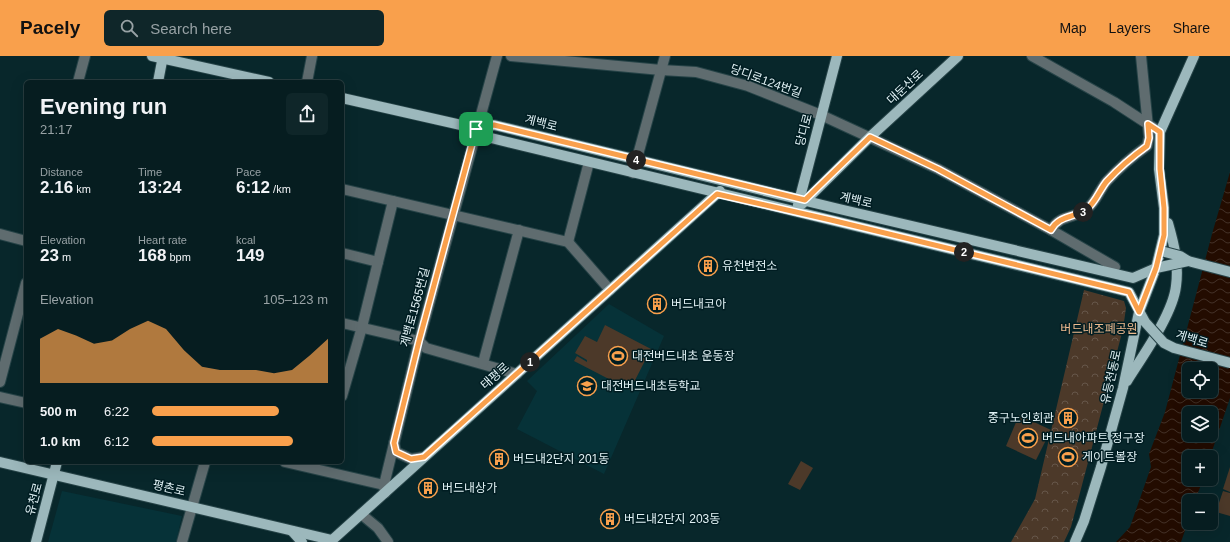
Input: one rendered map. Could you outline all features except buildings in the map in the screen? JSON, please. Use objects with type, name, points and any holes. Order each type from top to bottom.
[{"type":"main road","points":[[152,56],[163,57],[261,80]]},
{"type":"main road","name":"당디로","points":[[796,211],[802,200],[821,115],[837,56]]},
{"type":"main road","name":"대둔산로","points":[[802,200],[958,56]]},
{"type":"main road","name":"유등천동로","points":[[1075,542],[1086,514],[1123,388],[1139,312],[1161,251],[1164,235],[1164,208],[1160,169],[1160,132],[1194,56]]},
{"type":"main road","points":[[158,80],[163,57]]},
{"type":"main road","name":"계백로","points":[[344,98],[476,129],[491,138],[717,194],[796,211],[1129,292],[1145,322],[1164,343],[1174,348],[1230,363]]},
{"type":"main road","name":"계백로","points":[[476,129],[494,125],[730,181],[802,200],[1133,278],[1156,268],[1188,261],[1230,272]]},
{"type":"main road","name":"태평로","points":[[331,541],[361,514],[384,489],[424,457],[730,181]]},
{"type":"main road","points":[[1123,388],[1170,307],[1176,288],[1177,263],[1164,208]]},
{"type":"main road","points":[[1161,251],[1180,256],[1188,261]]},
{"type":"main road","name":"평촌로","points":[[0,462],[331,541]]},
{"type":"main road","name":"유천로","points":[[36,542],[56,464]]},
{"type":"main road","points":[[292,531],[302,542]]},
{"type":"street","points":[[79,80],[85,56]]},
{"type":"street","points":[[307,80],[312,56]]},
{"type":"street","name":"계백로1565번길","points":[[384,489],[419,341],[497,56]]},
{"type":"street","name":"당디로124번길","points":[[511,56],[696,72],[748,86],[821,115]]},
{"type":"street","points":[[634,173],[664,56]]},
{"type":"street","points":[[1032,56],[1114,102],[1160,132]]},
{"type":"street","points":[[1051,230],[1055,222],[1062,218],[1073,216],[1088,209],[1106,182],[1133,156],[1147,146],[1149,138],[1141,56]]},
{"type":"street","points":[[821,115],[938,169],[1051,230],[1115,267]]},
{"type":"street","points":[[568,242],[590,162]]},
{"type":"street","points":[[344,189],[568,242],[610,290]]},
{"type":"street","points":[[344,382],[362,327],[393,201]]},
{"type":"street","points":[[483,363],[519,230]]},
{"type":"street","points":[[0,234],[24,240]]},
{"type":"street","points":[[344,254],[378,262]]},
{"type":"street","points":[[0,382],[24,291]]},
{"type":"street","points":[[344,323],[419,341],[426,348],[483,363],[517,374]]},
{"type":"street","points":[[0,397],[24,403]]},
{"type":"street","points":[[394,443],[396,452],[411,459],[424,457]]},
{"type":"street","points":[[182,542],[204,464]]},
{"type":"street","points":[[304,464],[324,466],[384,489]]},
{"type":"street","points":[[361,514],[378,528],[388,542]]},
{"type":"shaded area","name":"대전버드내초등학교","points":[[609,304],[664,336],[604,474],[517,429],[537,391],[527,381]]},
{"type":"shaded area","points":[[62,491],[182,516],[176,542],[48,542]]},
{"type":"green space","name":"버드내조폐공원","points":[[1084,290],[1124,301],[1126,308],[1123,329],[1071,527],[1064,542],[1011,542],[1035,499]]},
{"type":"green space","name":"대전버드내초 운동장","points":[[605,325],[651,349],[630,390],[574,361],[577,356],[587,362],[587,360],[575,353],[585,336],[597,342]]},
{"type":"green space","name":"버드내아파트 정구장","points":[[1019,415],[1051,430],[1036,460],[1006,446]]},
{"type":"green space","points":[[801,461],[813,468],[800,490],[788,484]]},
{"type":"green space","points":[[1230,467],[1230,492],[1223,489]]},
{"type":"green space","points":[[1223,491],[1230,493],[1230,516],[1218,513],[1218,506]]},
{"type":"water","points":[[1230,172],[1230,398],[1218,433],[1218,406],[1182,406],[1182,442],[1215,442],[1212,450],[1182,450],[1182,486],[1200,486],[1198,494],[1182,494],[1182,530],[1185,530],[1181,542],[1116,542],[1130,527],[1151,467],[1149,454],[1165,412]]},
{"type":"place","name":"유천변전소","points":[[708,266]]},
{"type":"place","name":"버드내코아","points":[[657,304]]},
{"type":"place","name":"대전버드내초 운동장","points":[[618,356]]},
{"type":"place","name":"대전버드내초등학교","points":[[587,386]]},
{"type":"place","name":"중구노인회관","points":[[1068,418]]},
{"type":"place","name":"버드내아파트 정구장","points":[[1028,438]]},
{"type":"place","name":"게이트볼장","points":[[1068,457]]},
{"type":"place","name":"버드내2단지 201동","points":[[499,459]]},
{"type":"place","name":"버드내상가","points":[[428,488]]},
{"type":"place","name":"버드내2단지 203동","points":[[610,519]]},
{"type":"route","points":[[1148,124],[1160,132],[1160,169],[1164,208],[1164,235],[1156,268],[1139,312],[1129,292],[796,211],[717,194],[424,457],[411,459],[396,452],[394,443],[419,341],[476,129],[494,125],[805,200],[870,137],[938,169],[1051,230],[1055,222],[1062,218],[1073,216],[1088,209],[1106,182],[1117,170],[1147,146],[1149,138],[1148,124]]}]
